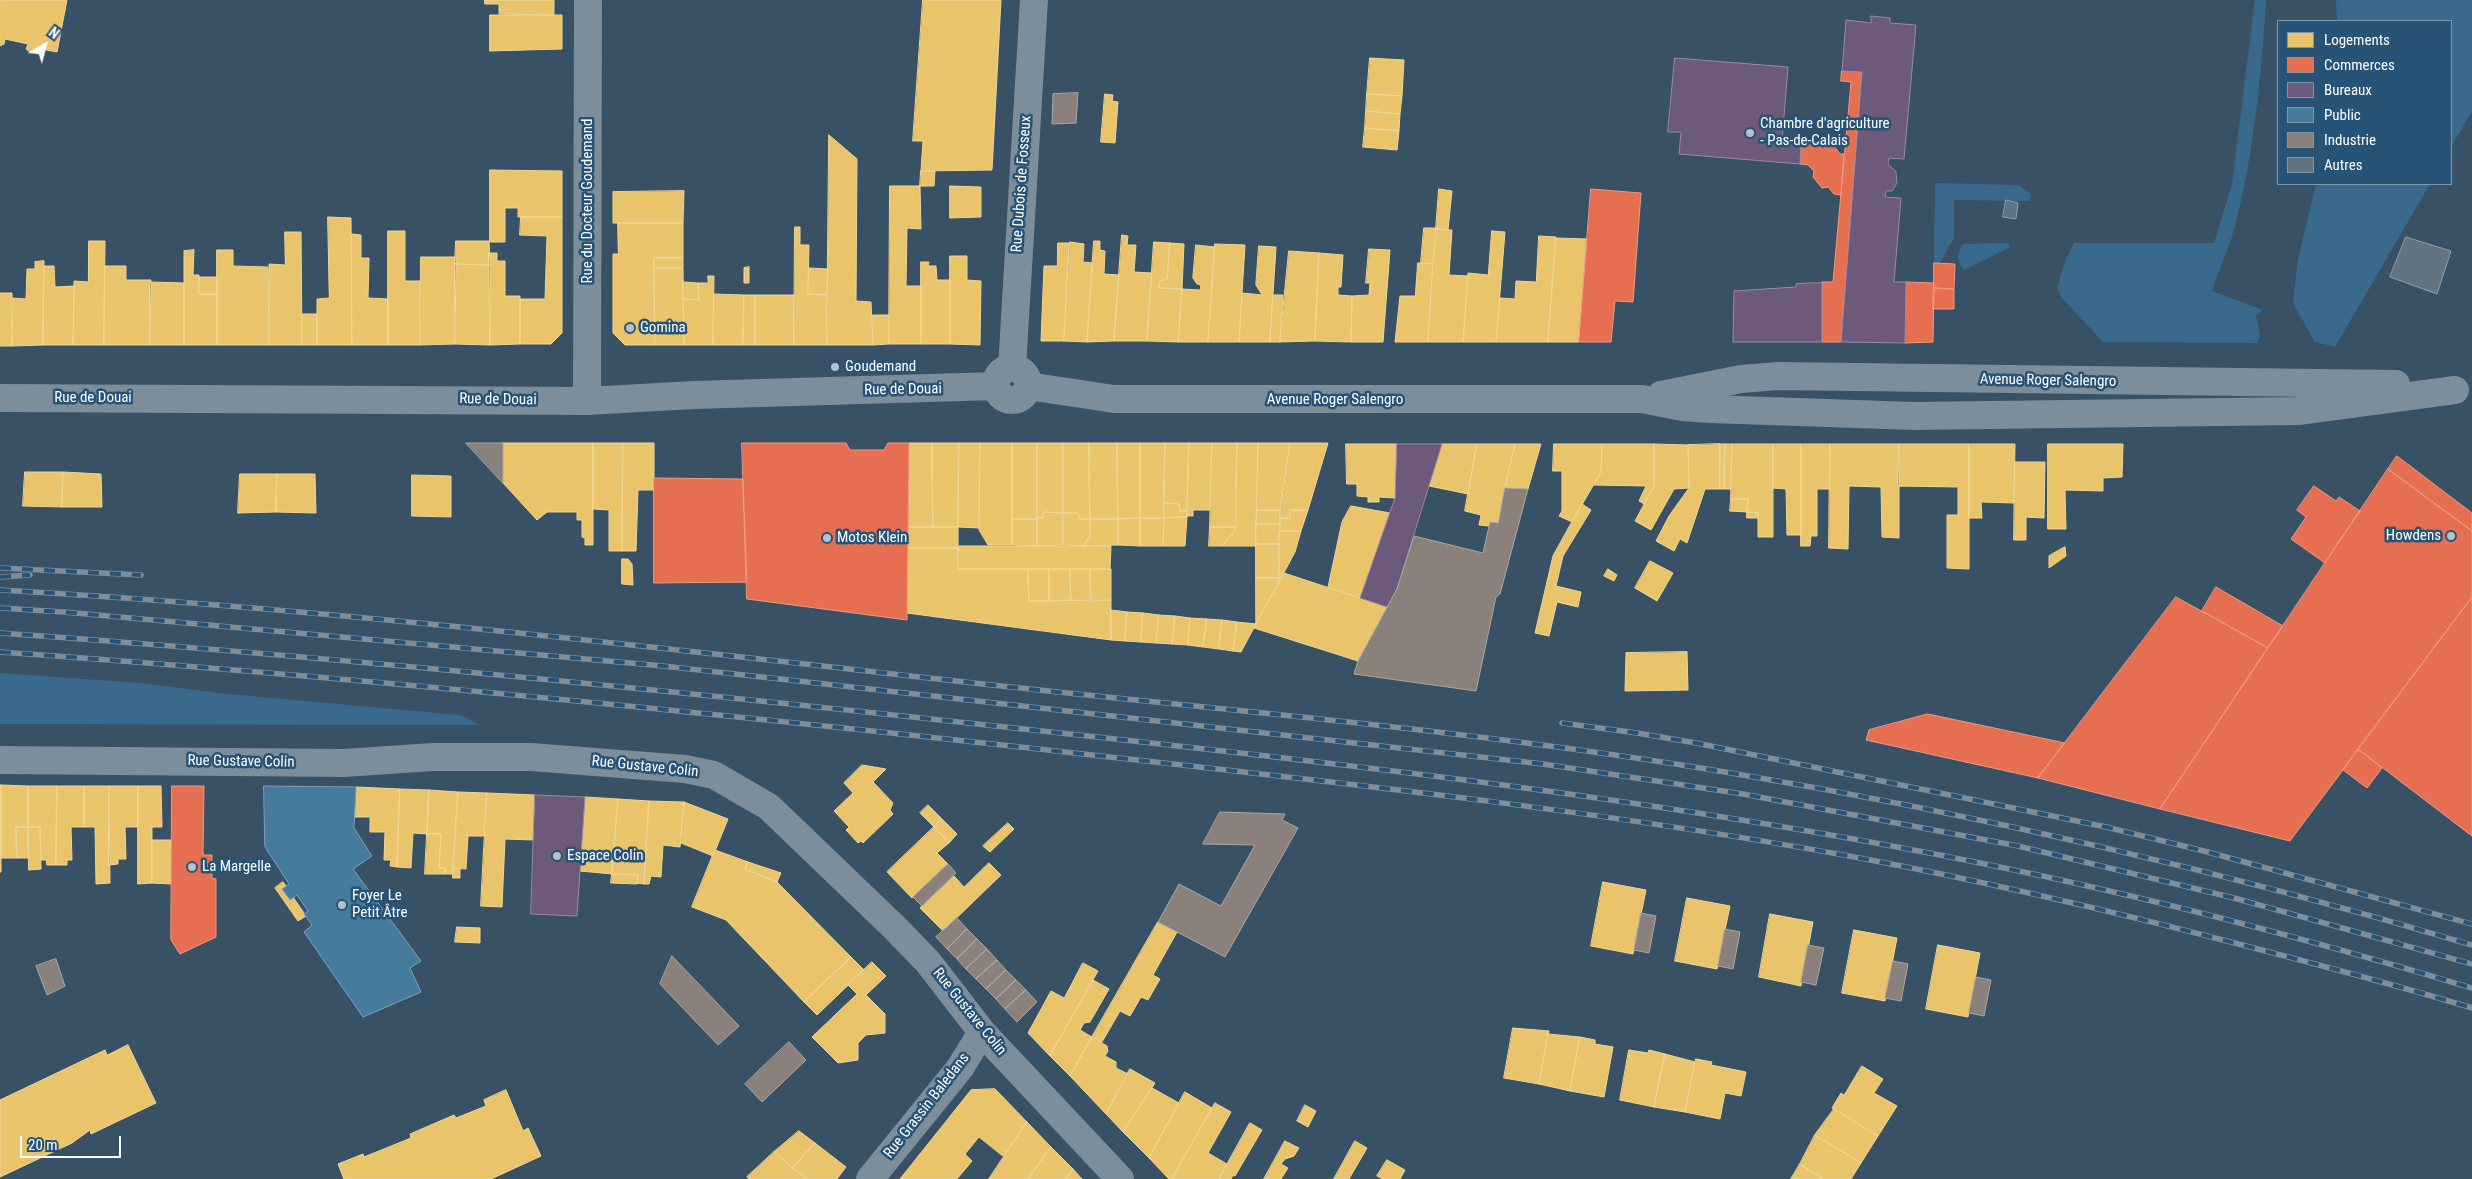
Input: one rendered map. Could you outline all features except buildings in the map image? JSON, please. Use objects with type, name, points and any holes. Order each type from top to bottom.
[{"type":"street","name":"Rue du Docteur Goudemand","points":[[588,0],[588,401]]},
{"type":"street","name":"Rue Dubois de Fosseux","points":[[1012,380],[1034,0]]},
{"type":"street","name":"Avenue Roger Salengro","points":[[1012,380],[1101,398],[1139,400],[1642,399],[1741,379],[1778,376],[2367,384],[2416,385],[2464,390]]},
{"type":"street","name":"Rue de Douai","points":[[0,398],[588,401],[1012,380]]},
{"type":"street","name":"Avenue Roger Salengro","points":[[1642,399],[1682,407],[1710,409],[1914,416],[2191,410],[2298,411],[2464,390]]},
{"type":"street","name":"Rue Gustave Colin","points":[[0,760],[344,763],[433,757],[531,756],[685,769],[714,775],[769,807],[822,856],[928,962],[982,1032],[1120,1179]]},
{"type":"street","name":"Rue Grassin Baledans","points":[[870,1179],[960,1068],[982,1032]]},
{"type":"shaded area","points":[[2255,0],[2266,0],[2259,86],[2251,145],[2234,230],[2212,291],[2263,310],[2256,316],[2260,336],[2257,343],[2103,342],[2061,297],[2057,288],[2065,261],[2074,243],[2214,243],[2232,184]]},
{"type":"shaded area","points":[[2336,0],[2472,0],[2472,111],[2452,145],[2452,20],[2337,20]]},
{"type":"shaded area","points":[[1935,183],[2019,185],[2031,194],[2030,201],[1954,200],[1954,238],[1940,263],[1934,263]]},
{"type":"shaded area","points":[[2316,185],[2429,185],[2335,347],[2315,342],[2293,303],[2298,259]]},
{"type":"shaded area","points":[[2008,243],[2010,247],[1964,270],[1960,263],[1959,254],[1963,244]]},
{"type":"shaded area","points":[[0,673],[141,683],[218,693],[460,715],[480,725],[0,724]]},
{"type":"railway","points":[[0,568],[141,575]]},
{"type":"railway","points":[[0,577],[30,575]]},
{"type":"railway","points":[[0,590],[251,608],[501,631],[1545,745],[1820,788],[2008,826],[2194,869],[2380,918],[2472,945]]},
{"type":"railway","points":[[0,608],[64,612],[663,666],[1543,764],[1743,794],[2018,846],[2234,898],[2472,964]]},
{"type":"railway","points":[[0,633],[381,664],[761,701],[1379,769],[1622,802],[1744,820],[1864,841],[2046,877],[2230,920],[2472,988]]},
{"type":"railway","points":[[0,652],[276,673],[826,726],[1382,788],[1663,825],[1849,856],[2052,898],[2281,955],[2472,1008]]},
{"type":"railway","points":[[1562,723],[1696,743],[2106,827],[2204,851],[2472,924]]},
{"type":"place","name":"Chambre d'agriculture - Pas-de-Calais","points":[[1750,133]]},
{"type":"place","name":"Gomina","points":[[630,328]]},
{"type":"place","name":"Goudemand","points":[[835,367]]},
{"type":"place","name":"Howdens","points":[[2451,536]]},
{"type":"place","name":"Motos Klein","points":[[827,538]]},
{"type":"place","name":"Espace Colin","points":[[557,856]]},
{"type":"place","name":"La Margelle","points":[[192,867]]},
{"type":"place","name":"Foyer Le Petit Âtre","points":[[342,905]]}]
